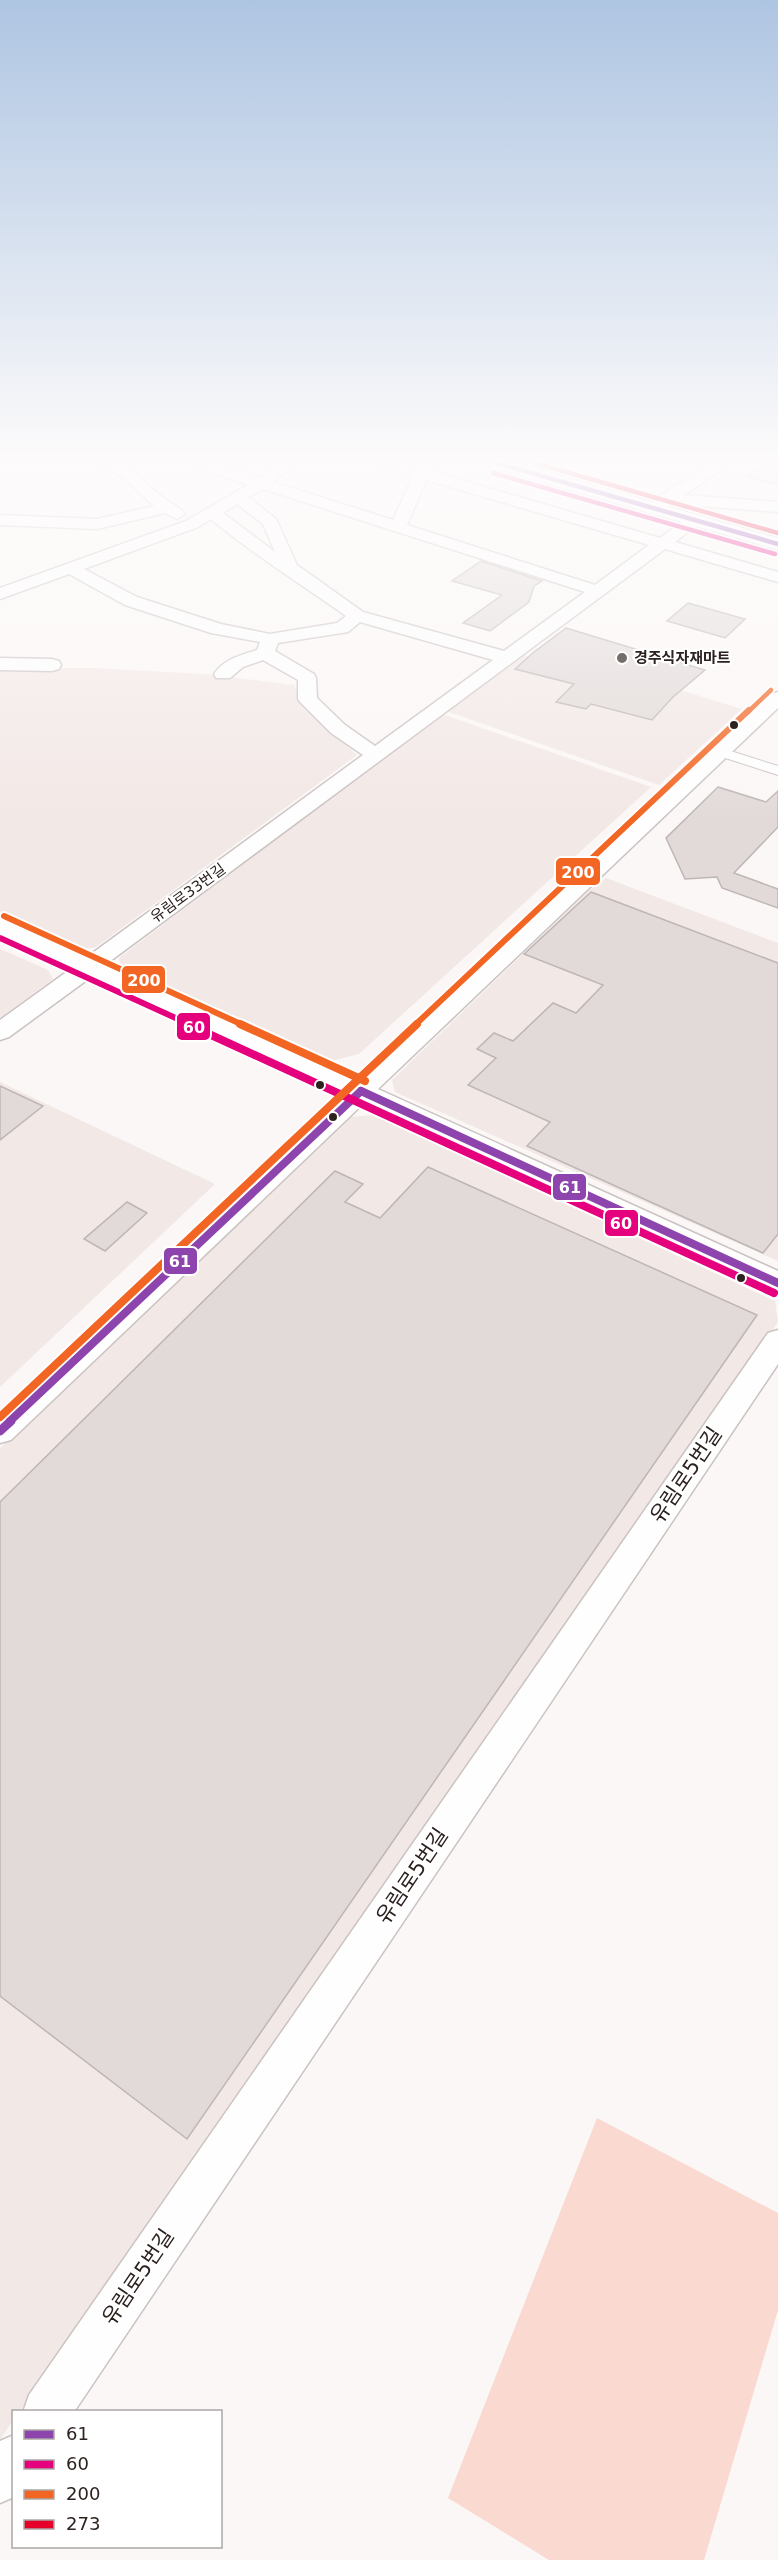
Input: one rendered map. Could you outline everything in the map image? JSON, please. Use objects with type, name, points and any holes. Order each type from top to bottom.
[{"type":"street","points":[[0,594],[31,582]]},
{"type":"street","points":[[98,582],[131,600],[268,646],[307,678],[308,699],[338,729],[376,754]]},
{"type":"street","points":[[310,582],[357,616],[507,658]]},
{"type":"street","points":[[571,582],[598,591]]},
{"type":"street","name":"유림로33번길","points":[[0,1032],[610,582]]},
{"type":"street","points":[[223,674],[236,663],[268,646],[342,628],[357,616]]},
{"type":"street","points":[[0,664],[52,665]]},
{"type":"street","points":[[0,1431],[778,698]]},
{"type":"street","points":[[721,752],[778,771]]},
{"type":"street","points":[[0,926],[778,1283]]},
{"type":"street","name":"유림로5번길","points":[[47,2410],[778,1341]]},
{"type":"street","points":[[0,2479],[12,2462]]},
{"type":"shaded area","points":[[522,655],[687,692],[742,709],[659,785],[446,711]]},
{"type":"shaded area","points":[[0,668],[92,668],[204,674],[294,685],[302,706],[357,755],[96,947],[79,951],[0,916]]},
{"type":"shaded area","points":[[442,714],[651,787],[359,1054],[327,1062],[120,964],[119,958]]},
{"type":"shaded area","points":[[606,878],[778,943],[778,1261],[395,1092],[392,1080],[587,892]]},
{"type":"shaded area","points":[[0,949],[48,970],[53,979],[0,1018]]},
{"type":"shaded area","points":[[0,1082],[215,1184],[0,1387]]},
{"type":"shaded area","points":[[374,1115],[775,1301],[778,1322],[21,2410],[12,2410],[12,2422],[0,2440],[0,1448],[350,1117]]},
{"type":"shaded area","points":[[597,2118],[778,2213],[778,2310],[704,2560],[549,2560],[448,2498]]},
{"type":"building","points":[[457,582],[540,582],[534,586],[529,602],[490,631],[463,623],[502,595]]},
{"type":"building","points":[[688,603],[745,619],[725,638],[667,621]]},
{"type":"building","points":[[566,628],[705,670],[673,697],[652,720],[591,704],[586,709],[556,702],[574,684],[515,669]]},
{"type":"building","points":[[718,787],[766,802],[778,791],[778,827],[734,873],[778,889],[778,908],[722,888],[717,877],[685,879],[666,838]]},
{"type":"building","points":[[591,892],[778,963],[778,1234],[763,1253],[527,1146],[550,1122],[468,1085],[496,1058],[477,1049],[494,1033],[513,1041],[553,1003],[576,1013],[603,985],[524,954]]},
{"type":"building","points":[[0,1086],[43,1106],[0,1140]]},
{"type":"building","points":[[428,1167],[757,1315],[187,2139],[0,1996],[0,1502],[335,1171],[363,1184],[345,1202],[380,1218]]},
{"type":"building","points":[[127,1202],[147,1213],[105,1251],[84,1239]]},
{"type":"transit line","name":"200","points":[[0,1417],[771,690]]},
{"type":"transit line","name":"200","points":[[4,916],[365,1081]]},
{"type":"transit line","name":"60","points":[[0,938],[774,1293]]},
{"type":"transit line","name":"61","points":[[361,1091],[778,1283]]},
{"type":"transit line","name":"61","points":[[0,1431],[361,1091]]},
{"type":"place","name":"경주식자재마트","points":[[622,658]]}]
